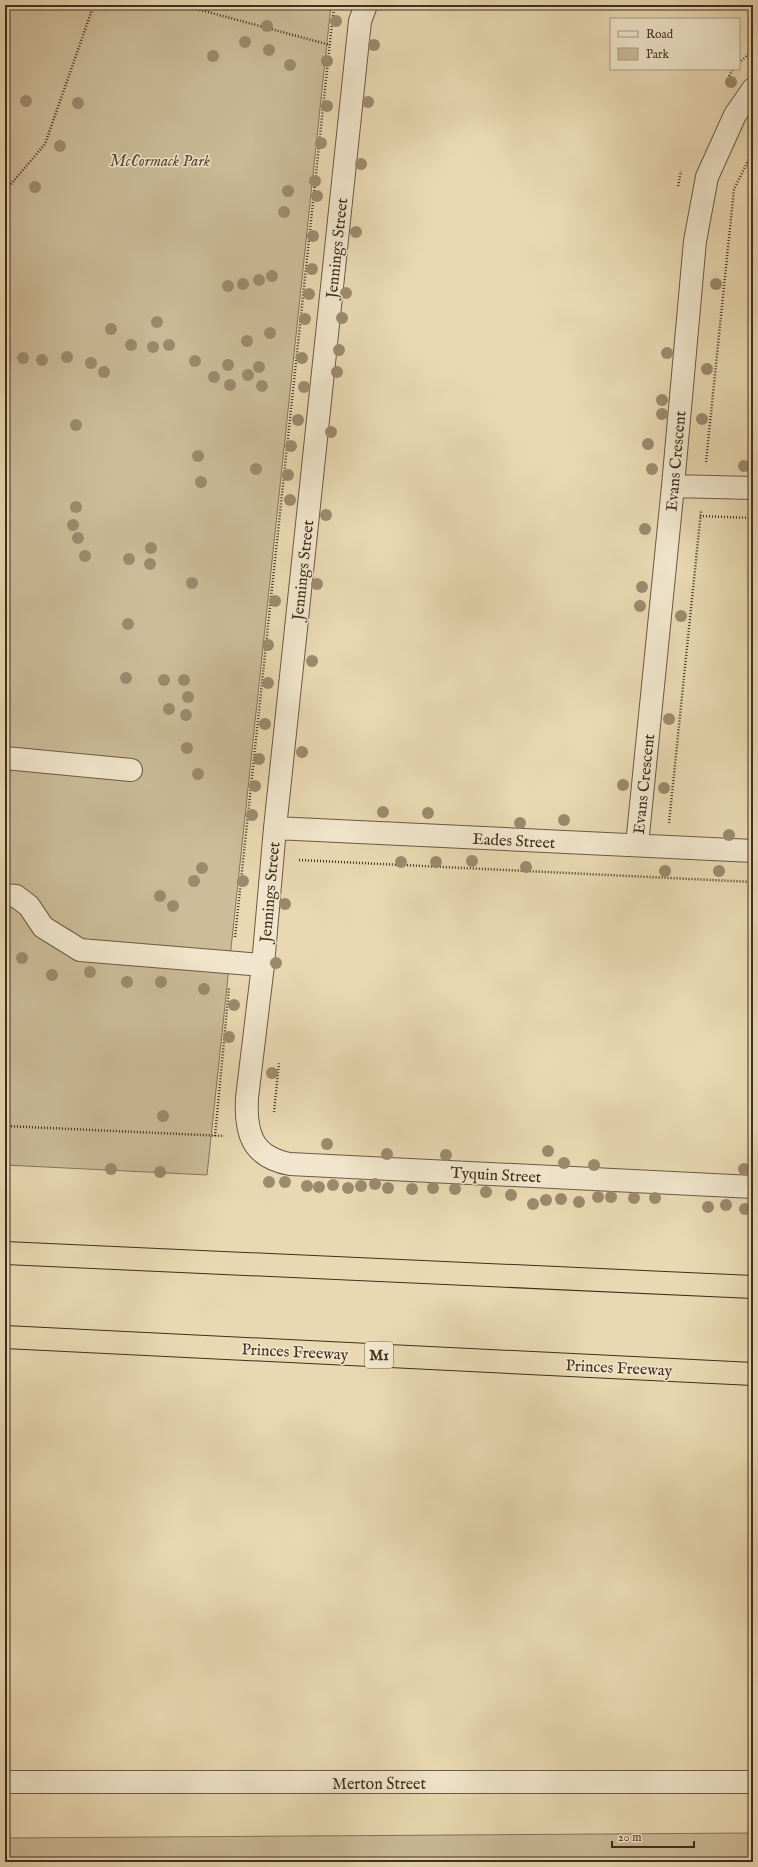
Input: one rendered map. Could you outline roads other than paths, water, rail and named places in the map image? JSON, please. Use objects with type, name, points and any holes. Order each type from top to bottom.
[{"type":"highway","points":[[5,1253],[753,1287]]},
{"type":"highway","name":"Princes Freeway","points":[[5,1337],[753,1374]]},
{"type":"street","name":"Jennings Street","points":[[250,1136],[246,1116],[247,1098],[263,965],[275,828],[360,21],[366,5]]},
{"type":"street","name":"Evans Crescent","points":[[637,845],[673,486],[695,241],[707,177],[735,115],[753,89]]},
{"type":"street","points":[[673,486],[753,488]]},
{"type":"street","points":[[5,758],[131,770]]},
{"type":"street","name":"Eades Street","points":[[275,828],[753,851]]},
{"type":"street","points":[[5,895],[16,896],[29,906],[43,927],[80,950],[232,961],[263,965]]},
{"type":"street","name":"Tyquin Street","points":[[250,1136],[266,1156],[274,1161],[290,1164],[753,1187]]},
{"type":"street","name":"Merton Street","points":[[5,1782],[753,1782]]},
{"type":"park label","name":"McCormack Park","points":[[160,160]]}]
